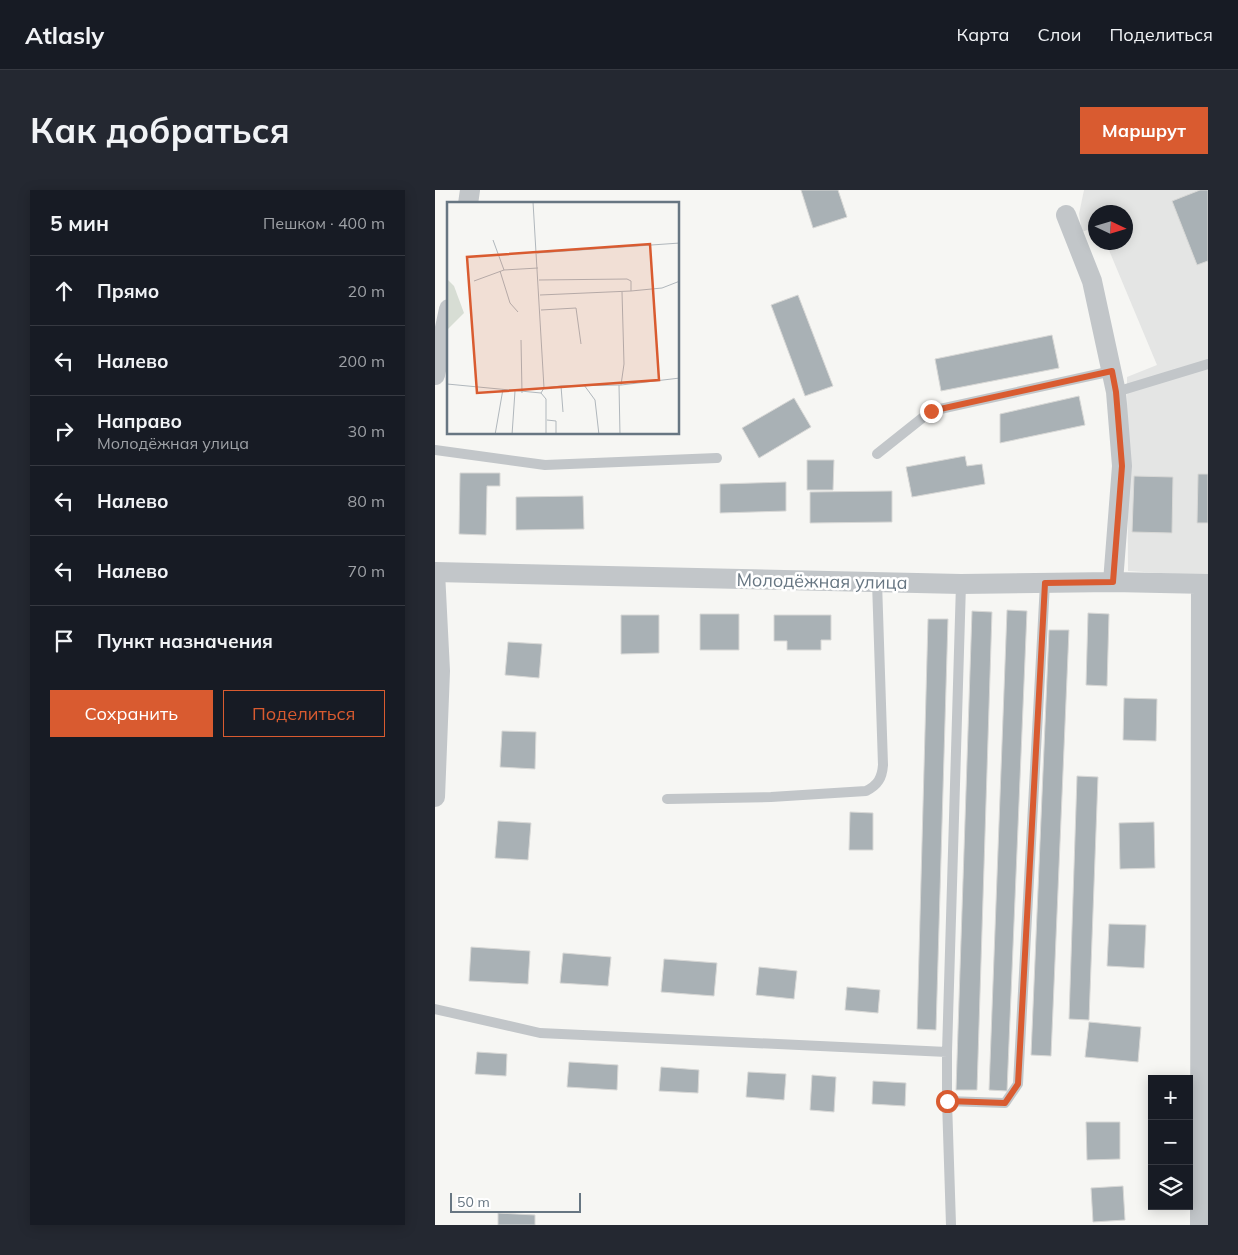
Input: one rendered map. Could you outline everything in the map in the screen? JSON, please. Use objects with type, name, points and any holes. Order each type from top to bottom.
[{"type":"street","points":[[1066,215],[1092,281],[1116,392],[1122,466],[1113,582]]},
{"type":"street","points":[[435,375],[439,335],[447,314]]},
{"type":"street","points":[[435,572],[437,670],[435,797]]},
{"type":"street","name":"Молодёжная улица","points":[[435,572],[961,584],[1113,582],[1204,584]]},
{"type":"street","points":[[1200,1225],[1204,584]]},
{"type":"lane","points":[[1116,392],[1208,364]]},
{"type":"lane","points":[[877,454],[931,411],[1112,371]]},
{"type":"lane","points":[[435,450],[545,465],[717,458]]},
{"type":"lane","points":[[667,799],[771,797],[866,791],[875,786],[882,776],[883,765],[877,582]]},
{"type":"lane","points":[[947,1101],[1005,1103],[1018,1084],[1045,583]]},
{"type":"lane","points":[[951,1225],[947,1052],[961,584]]},
{"type":"lane","points":[[435,1009],[540,1033],[947,1052]]},
{"type":"shaded area","points":[[1084,190],[1208,190],[1208,576],[1128,571],[1127,377],[1157,365],[1109,250],[1133,250],[1133,205],[1088,205],[1088,230],[1082,232],[1079,214]]},
{"type":"building","points":[[801,190],[838,190],[847,217],[813,228]]},
{"type":"building","points":[[1200,190],[1208,190],[1208,261],[1197,265],[1172,201]]},
{"type":"building","points":[[798,295],[833,386],[805,396],[771,305]]},
{"type":"building","points":[[1052,335],[1059,368],[941,391],[935,359]]},
{"type":"building","points":[[1079,396],[1085,425],[1000,443],[1000,414]]},
{"type":"building","points":[[794,398],[811,427],[759,458],[742,428]]},
{"type":"building","points":[[965,456],[967,466],[982,464],[985,484],[912,497],[906,467]]},
{"type":"building","points":[[807,460],[834,460],[833,490],[807,490]]},
{"type":"building","points":[[460,473],[500,473],[500,486],[487,486],[486,535],[459,534]]},
{"type":"building","points":[[1198,474],[1208,474],[1208,523],[1197,523]]},
{"type":"building","points":[[1134,476],[1173,477],[1172,533],[1132,532]]},
{"type":"building","points":[[786,482],[786,511],[720,513],[720,484]]},
{"type":"building","points":[[892,491],[892,522],[810,523],[810,492]]},
{"type":"building","points":[[583,496],[584,529],[516,530],[516,497]]},
{"type":"building","points":[[1007,610],[1027,611],[1007,1091],[989,1090]]},
{"type":"building","points":[[972,611],[992,612],[977,1090],[956,1090]]},
{"type":"building","points":[[1088,613],[1109,614],[1107,686],[1086,685]]},
{"type":"building","points":[[700,614],[739,614],[739,650],[700,650]]},
{"type":"building","points":[[621,615],[659,615],[659,653],[621,654]]},
{"type":"building","points":[[774,615],[831,615],[831,640],[821,640],[821,650],[787,650],[787,641],[774,641]]},
{"type":"building","points":[[928,619],[948,619],[936,1030],[917,1029]]},
{"type":"building","points":[[1049,630],[1069,630],[1051,1056],[1031,1055]]},
{"type":"building","points":[[508,642],[542,644],[539,678],[505,675]]},
{"type":"building","points":[[1124,698],[1157,699],[1156,741],[1123,740]]},
{"type":"building","points":[[502,731],[536,732],[535,769],[500,767]]},
{"type":"building","points":[[1077,776],[1098,777],[1089,1020],[1069,1019]]},
{"type":"building","points":[[850,812],[873,813],[873,850],[849,850]]},
{"type":"building","points":[[498,821],[531,823],[528,860],[495,858]]},
{"type":"building","points":[[1154,822],[1155,868],[1120,869],[1119,823]]},
{"type":"building","points":[[1109,924],[1146,925],[1144,968],[1107,966]]},
{"type":"building","points":[[471,947],[530,951],[528,984],[469,981]]},
{"type":"building","points":[[563,953],[611,957],[608,986],[560,983]]},
{"type":"building","points":[[664,959],[717,963],[714,996],[661,992]]},
{"type":"building","points":[[759,967],[797,971],[794,999],[756,995]]},
{"type":"building","points":[[847,987],[880,990],[878,1013],[845,1010]]},
{"type":"building","points":[[1089,1022],[1141,1027],[1138,1062],[1085,1057]]},
{"type":"building","points":[[477,1052],[507,1054],[506,1076],[475,1074]]},
{"type":"building","points":[[569,1062],[618,1065],[617,1090],[567,1087]]},
{"type":"building","points":[[661,1067],[699,1070],[698,1093],[659,1091]]},
{"type":"building","points":[[748,1072],[786,1074],[784,1100],[746,1097]]},
{"type":"building","points":[[812,1075],[836,1077],[834,1112],[810,1110]]},
{"type":"building","points":[[873,1081],[906,1083],[905,1106],[872,1104]]},
{"type":"building","points":[[1086,1122],[1120,1122],[1120,1159],[1087,1160]]},
{"type":"building","points":[[1123,1186],[1125,1220],[1093,1222],[1091,1188]]},
{"type":"building","points":[[498,1213],[535,1215],[535,1225],[498,1225]]},
{"type":"route","points":[[931,411],[1112,371],[1116,392],[1122,466],[1113,582],[1045,583],[1018,1084],[1005,1103],[947,1101]]}]
